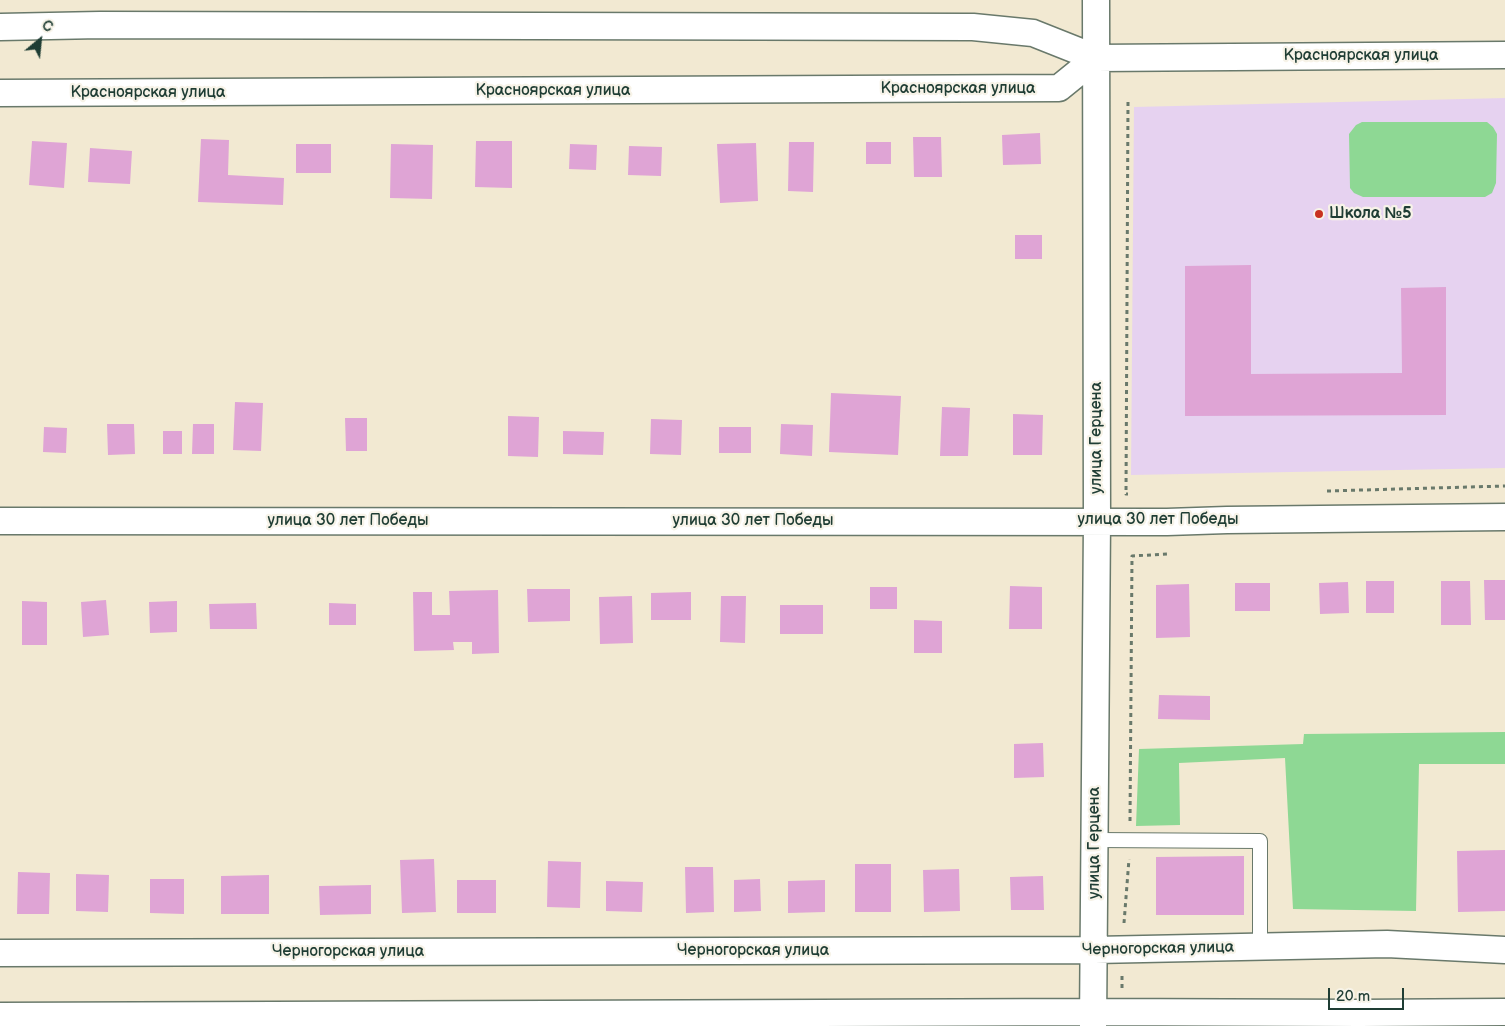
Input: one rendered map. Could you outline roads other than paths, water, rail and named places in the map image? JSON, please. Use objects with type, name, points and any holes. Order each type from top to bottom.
[{"type":"street","name":"улица Герцена","points":[[1093,1019],[1097,521],[1096,0]]},
{"type":"street","name":"Красноярская улица","points":[[0,27],[100,25],[973,26],[1033,33],[1096,58],[1505,55]]},
{"type":"street","name":"Красноярская улица","points":[[0,94],[1059,88],[1096,58]]},
{"type":"street","name":"улица 30 лет Победы","points":[[0,521],[1167,522],[1505,517]]},
{"type":"street","name":"Черногорская улица","points":[[0,954],[1095,950],[1388,944],[1505,950]]},
{"type":"street","points":[[0,1016],[1093,1019],[1122,1013],[1505,1012]]},
{"type":"lane","points":[[1095,840],[1260,841],[1260,947]]},
{"type":"place","name":"Школа №5","points":[[1319,214]]}]
